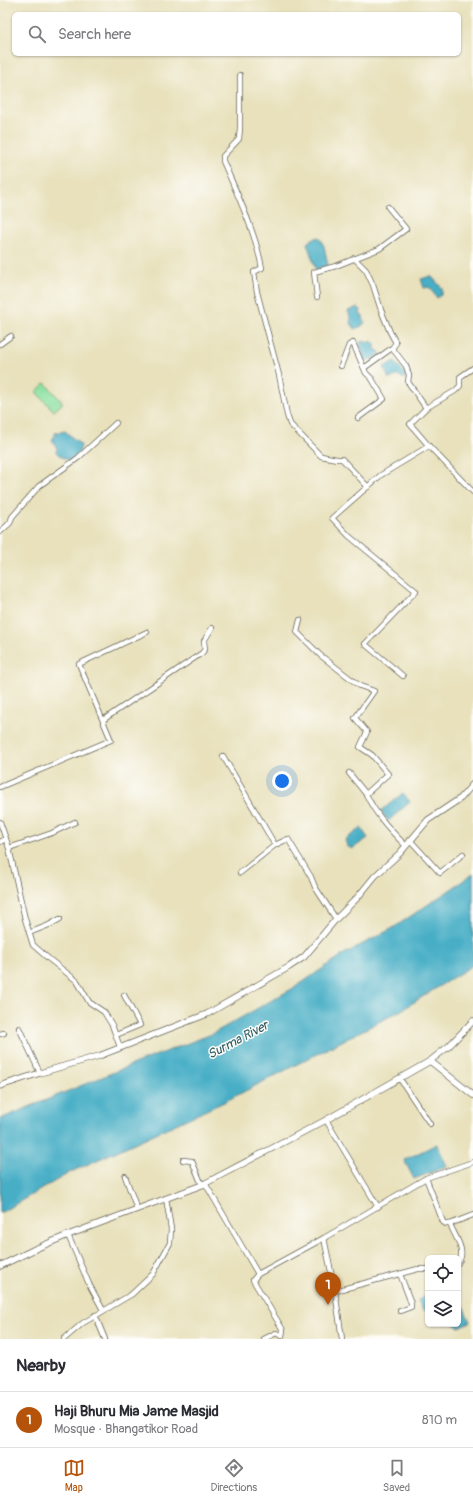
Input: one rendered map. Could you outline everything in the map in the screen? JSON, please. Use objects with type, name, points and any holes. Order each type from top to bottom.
[{"type":"street","points":[[240,75],[239,139],[223,156],[223,161],[248,219],[259,253],[262,268],[254,272],[257,292],[279,375],[287,415],[290,424],[321,456],[342,459],[368,487]]},
{"type":"street","points":[[317,297],[314,272],[336,266],[379,249],[406,229],[388,207]]},
{"type":"street","points":[[354,258],[366,270],[374,285],[380,310],[396,343],[392,348],[364,368]]},
{"type":"street","points":[[0,344],[11,336]]},
{"type":"street","points":[[341,366],[349,345],[353,343],[366,373],[372,379],[384,399],[358,418]]},
{"type":"street","points":[[392,348],[406,366],[409,375],[408,382],[426,408]]},
{"type":"street","points":[[473,368],[460,377],[460,386],[455,391],[426,408],[410,424],[473,492]]},
{"type":"street","points":[[0,532],[39,486],[78,458],[116,423]]},
{"type":"street","points":[[403,676],[365,644],[416,591],[350,536],[332,518],[381,475],[429,446]]},
{"type":"street","points":[[300,620],[297,632],[320,655],[360,686],[374,691],[355,718],[367,732],[360,747],[372,755],[388,774],[366,794]]},
{"type":"street","points":[[103,720],[202,653],[205,649],[204,641],[212,628]]},
{"type":"street","points":[[0,787],[109,742],[111,739],[79,664],[148,632]]},
{"type":"street","points":[[223,756],[275,845]]},
{"type":"street","points":[[349,773],[366,794],[371,805],[387,827],[406,846]]},
{"type":"street","points":[[0,1086],[99,1056],[207,1014],[289,967],[304,957],[336,919],[357,898],[375,876],[400,853],[428,820],[461,798],[473,784]]},
{"type":"street","points":[[0,822],[9,848],[29,933],[34,945],[77,981],[89,1002],[104,1012],[112,1025],[120,1047]]},
{"type":"street","points":[[9,848],[52,833],[75,822]]},
{"type":"street","points":[[0,842],[6,839]]},
{"type":"street","points":[[240,873],[275,845],[288,839],[312,877],[315,887],[336,919]]},
{"type":"street","points":[[410,840],[440,873],[463,854]]},
{"type":"street","points":[[29,933],[60,919]]},
{"type":"street","points":[[116,1035],[140,1025],[124,995]]},
{"type":"street","points":[[0,1266],[68,1235],[203,1184],[326,1120],[430,1061],[449,1046],[473,1021]]},
{"type":"street","points":[[19,1028],[40,1073]]},
{"type":"street","points":[[430,1061],[473,1095]]},
{"type":"street","points":[[400,1079],[430,1124]]},
{"type":"street","points":[[326,1120],[378,1207]]},
{"type":"street","points":[[183,1160],[192,1161],[203,1184],[258,1274]]},
{"type":"street","points":[[264,1339],[276,1333],[282,1336],[283,1330],[253,1280],[258,1274],[324,1238],[426,1178],[473,1162]]},
{"type":"street","points":[[125,1176],[137,1209]]},
{"type":"street","points":[[426,1178],[443,1222],[450,1224],[473,1215]]},
{"type":"street","points":[[64,1339],[83,1323],[132,1294],[153,1274],[170,1243],[171,1229],[166,1198]]},
{"type":"street","points":[[450,1224],[462,1252],[461,1258]]},
{"type":"street","points":[[68,1235],[89,1284],[103,1310]]},
{"type":"street","points":[[324,1238],[335,1291],[342,1339]]},
{"type":"street","points":[[335,1291],[418,1269],[425,1269]]},
{"type":"street","points":[[400,1274],[411,1303],[410,1307],[400,1311]]},
{"type":"street","points":[[95,1316],[105,1339]]},
{"type":"green space","points":[[45,383],[63,403],[54,411],[36,392]]},
{"type":"water","points":[[319,237],[324,246],[328,265],[316,270],[307,243],[312,239]]},
{"type":"water","points":[[431,276],[442,288],[442,294],[437,298],[429,287],[424,288],[421,279]]},
{"type":"water","points":[[358,307],[361,310],[360,314],[364,317],[365,322],[362,326],[355,329],[350,322],[351,319],[348,311]]},
{"type":"water","points":[[366,341],[367,343],[372,341],[375,344],[375,349],[380,352],[380,355],[364,361],[360,342]]},
{"type":"water","points":[[394,361],[406,375],[404,379],[398,375],[389,379],[384,367]]},
{"type":"water","points":[[65,431],[81,445],[77,455],[68,460],[56,452],[57,448],[52,441],[55,433]]},
{"type":"water","points":[[403,793],[410,802],[388,821],[381,811]]},
{"type":"water","points":[[361,828],[368,838],[352,849],[347,846],[345,840]]},
{"type":"water","name":"Surma River","points":[[473,873],[473,965],[400,1011],[224,1102],[71,1172],[0,1213],[0,1119],[136,1063],[212,1034],[297,986],[344,954],[393,928]]},
{"type":"water","points":[[437,1144],[447,1166],[414,1179],[404,1160]]},
{"type":"water","points":[[425,1296],[425,1311],[423,1311],[418,1300]]},
{"type":"water","points":[[461,1301],[470,1322],[461,1326]]},
{"type":"place","name":"Haji Bhuru Mia Jame Masjid","points":[[328,1305]]}]
